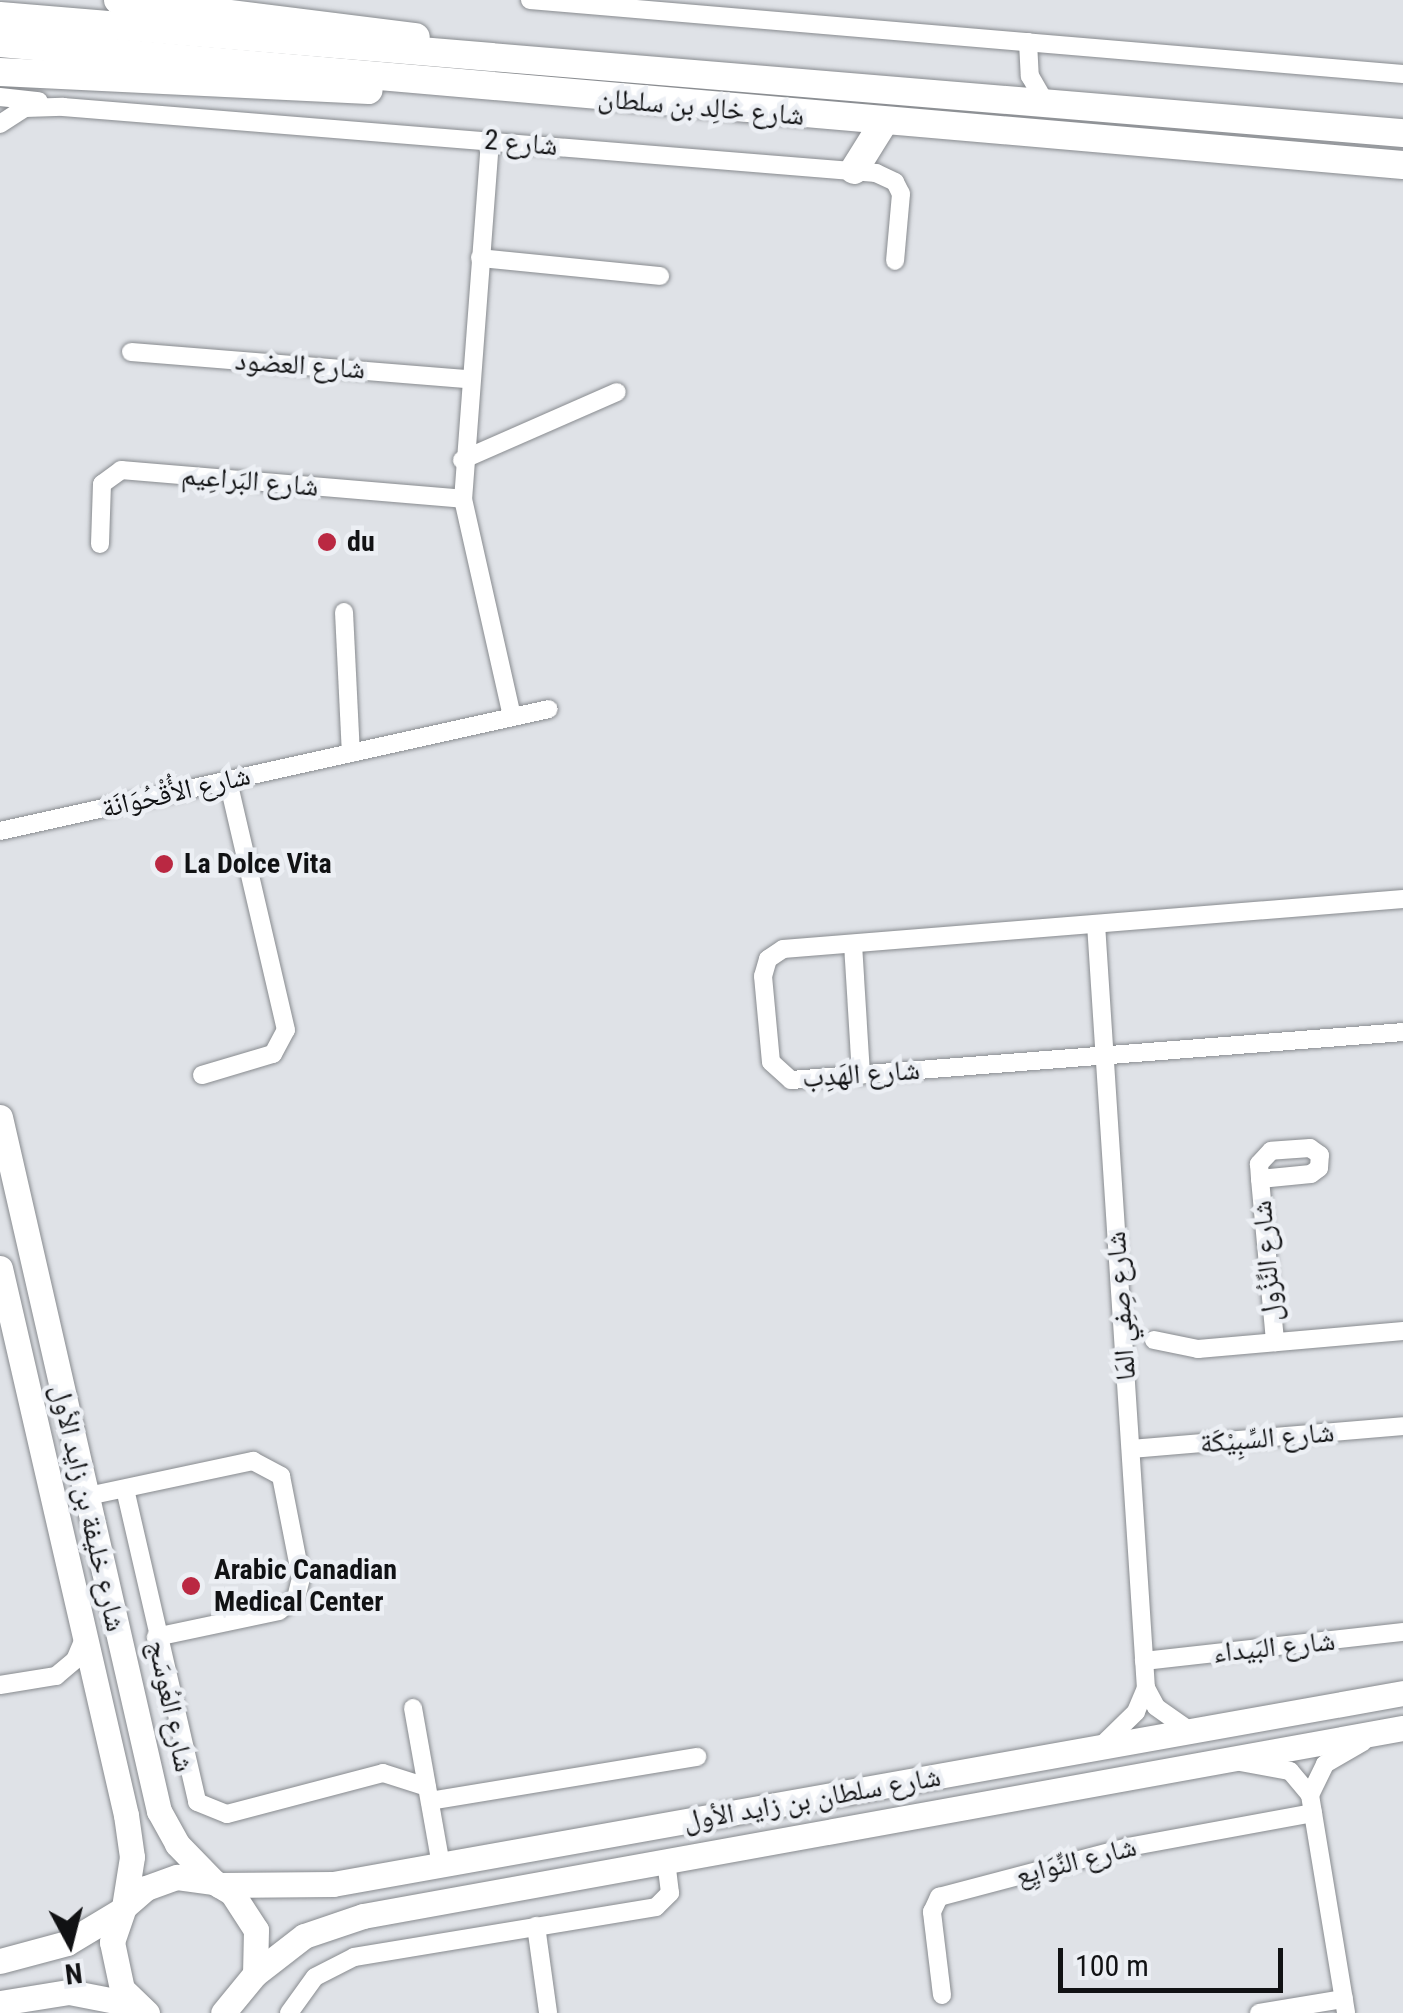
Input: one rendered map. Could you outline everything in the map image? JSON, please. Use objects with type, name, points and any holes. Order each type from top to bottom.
[{"type":"main road","points":[[118,0],[368,28],[490,56]]},
{"type":"main road","name":"شارع خالِد بن سلطان","points":[[0,16],[1403,133]]},
{"type":"main road","name":"شارع خالِد بن سلطان","points":[[0,43],[450,86],[1403,165]]},
{"type":"main road","points":[[0,72],[294,90],[450,86]]},
{"type":"main road","points":[[854,170],[884,122]]},
{"type":"main road","name":"شارع خليفة بن زايد الأول","points":[[0,1116],[42,1318],[88,1496],[159,1811],[177,1844],[250,1916],[259,1945],[255,1974]]},
{"type":"main road","name":"شارع خليفة بن زايد الأول","points":[[0,1270],[131,1840],[123,1909],[112,1958],[122,1989],[144,2011]]},
{"type":"main road","name":"شارع سلطان بن زايد الأول","points":[[123,1909],[161,1881],[298,1888],[1403,1693]]},
{"type":"main road","name":"شارع سلطان بن زايد الأول","points":[[255,1974],[304,1936],[342,1920],[1392,1730]]},
{"type":"main road","points":[[0,1961],[67,1943],[123,1909]]},
{"type":"main road","points":[[231,2009],[255,1974]]},
{"type":"main road","points":[[0,2003],[69,1992],[144,2011]]},
{"type":"street","points":[[530,0],[688,7],[1027,49],[1403,74]]},
{"type":"street","points":[[1000,99],[1027,49]]},
{"type":"street","points":[[1027,49],[1045,102]]},
{"type":"street","name":"شارع 2","points":[[0,97],[63,107],[883,174],[899,188],[895,261]]},
{"type":"street","name":"شارع 2","points":[[0,124],[25,108],[63,107]]},
{"type":"street","points":[[490,141],[468,378],[463,498],[512,717]]},
{"type":"street","points":[[480,258],[660,276]]},
{"type":"street","name":"شارع العضود","points":[[131,352],[468,378]]},
{"type":"street","points":[[462,460],[617,392]]},
{"type":"street","name":"شارع البَراعِيم","points":[[100,544],[102,484],[122,470],[463,498]]},
{"type":"street","points":[[344,612],[351,753]]},
{"type":"street","name":"شارع الأُقْحُوَانَة","points":[[1,824],[228,780],[549,709]]},
{"type":"street","points":[[202,1075],[273,1054],[286,1030],[228,780]]},
{"type":"street","name":"شارع الهَدِب","points":[[1403,901],[784,949],[768,959],[763,976],[776,1072],[791,1080],[1403,1032]]},
{"type":"street","name":"شارع صِفِي المَا","points":[[1096,924],[1146,1688]]},
{"type":"street","points":[[853,944],[861,1075]]},
{"type":"street","name":"شارع النِّزُول","points":[[1260,1179],[1275,1342]]},
{"type":"street","name":"شارع النِّزُول","points":[[1154,1340],[1198,1349],[1403,1331]]},
{"type":"street","name":"شارع السِّبِيْكَة","points":[[1130,1449],[1403,1426]]},
{"type":"street","points":[[88,1496],[253,1461],[272,1466],[284,1483],[302,1578],[296,1598],[279,1611],[156,1637]]},
{"type":"street","name":"شارع العُوسَج","points":[[124,1489],[189,1788],[203,1808],[227,1814],[383,1772],[429,1794],[696,1756]]},
{"type":"street","name":"شارع البَيداء","points":[[1144,1661],[1403,1632]]},
{"type":"street","points":[[0,1686],[56,1676],[75,1660],[86,1637]]},
{"type":"street","points":[[56,1676],[98,1697]]},
{"type":"street","points":[[1146,1688],[1156,1707],[1190,1731]]},
{"type":"street","points":[[1100,1747],[1136,1712],[1146,1688]]},
{"type":"street","points":[[413,1708],[442,1865]]},
{"type":"street","points":[[1312,1804],[1325,1764],[1392,1730]]},
{"type":"street","points":[[1230,1759],[1290,1771],[1312,1804],[1345,2006],[1259,2013]]},
{"type":"street","name":"شارع النِّوَايِع","points":[[942,1995],[932,1912],[939,1897],[1312,1804]]},
{"type":"street","points":[[289,2013],[315,1977],[354,1957],[656,1907],[670,1893],[666,1862]]},
{"type":"street","points":[[536,1926],[548,2013]]},
{"type":"place","name":"du","points":[[327,542]]},
{"type":"place","name":"La Dolce Vita","points":[[164,864]]},
{"type":"place","name":"Arabic Canadian Medical Center","points":[[191,1586]]}]
